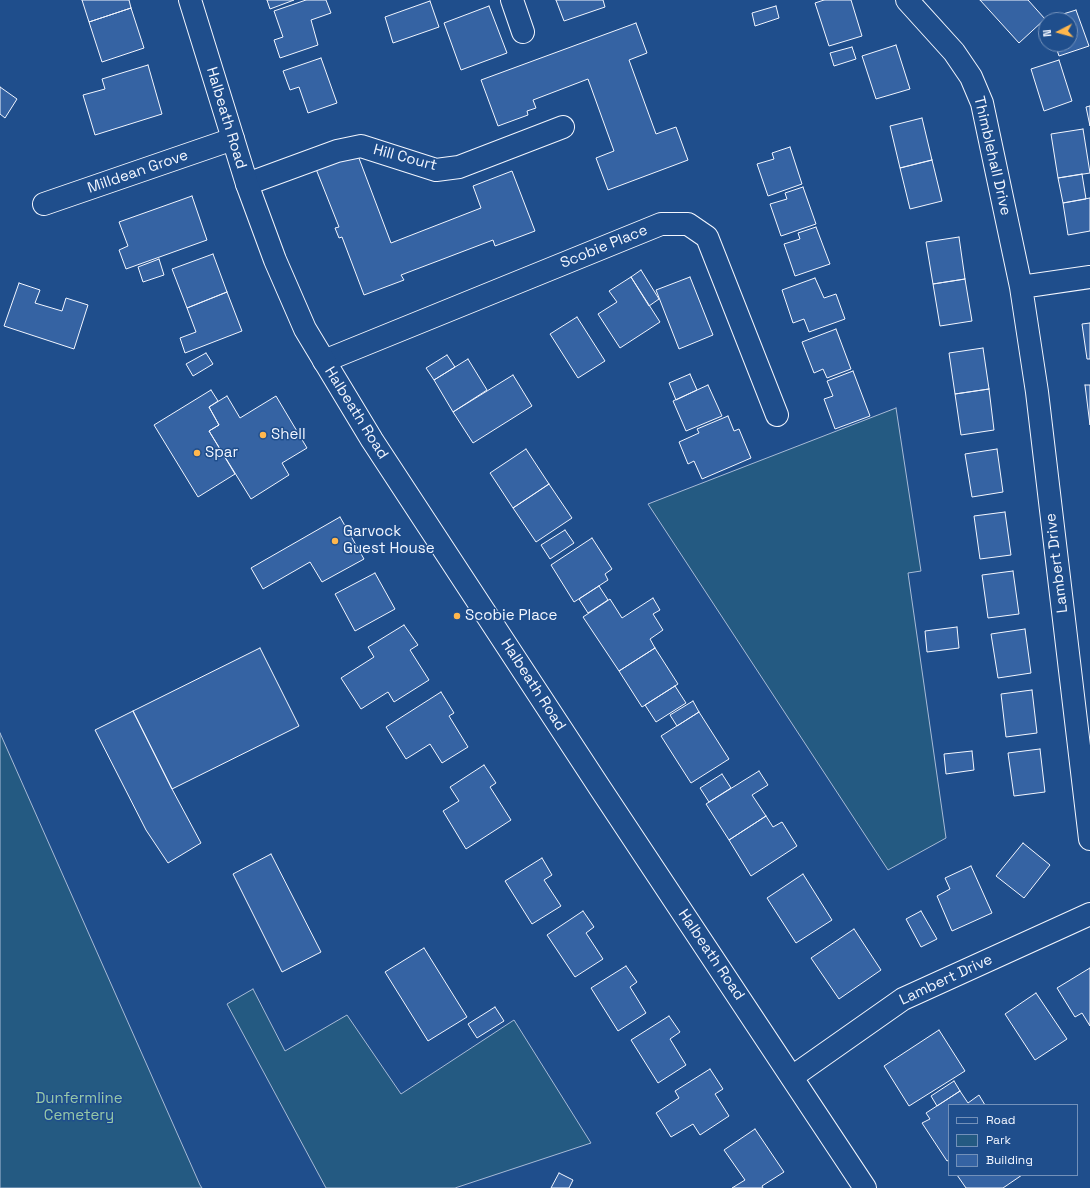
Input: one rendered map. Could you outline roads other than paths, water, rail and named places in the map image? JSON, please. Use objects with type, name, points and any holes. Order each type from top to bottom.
[{"type":"street","name":"Halbeath Road","points":[[190,0],[247,184],[275,260],[305,329],[372,440],[865,1188]]},
{"type":"street","points":[[512,0],[523,32]]},
{"type":"street","name":"Thimblehall Drive","points":[[907,0],[954,52],[971,77],[982,103],[1021,287]]},
{"type":"street","name":"Hill Court","points":[[247,184],[337,151],[361,146],[436,170],[459,167],[563,127]]},
{"type":"street","name":"Milldean Grove","points":[[44,204],[233,139]]},
{"type":"street","name":"Scobie Place","points":[[324,361],[661,224],[688,224],[707,237],[777,415]]},
{"type":"street","points":[[1021,287],[1090,277]]},
{"type":"street","name":"Lambert Drive","points":[[1021,287],[1037,392],[1090,839]]},
{"type":"street","name":"Lambert Drive","points":[[792,1077],[903,999],[1090,914]]},
{"type":"place","name":"Shell","points":[[263,435]]},
{"type":"place","name":"Spar","points":[[197,453]]},
{"type":"place","name":"Garvock Guest House","points":[[335,541]]},
{"type":"place","name":"Scobie Place","points":[[457,616]]},
{"type":"park label","name":"Dunfermline Cemetery","points":[[79,1108]]}]
